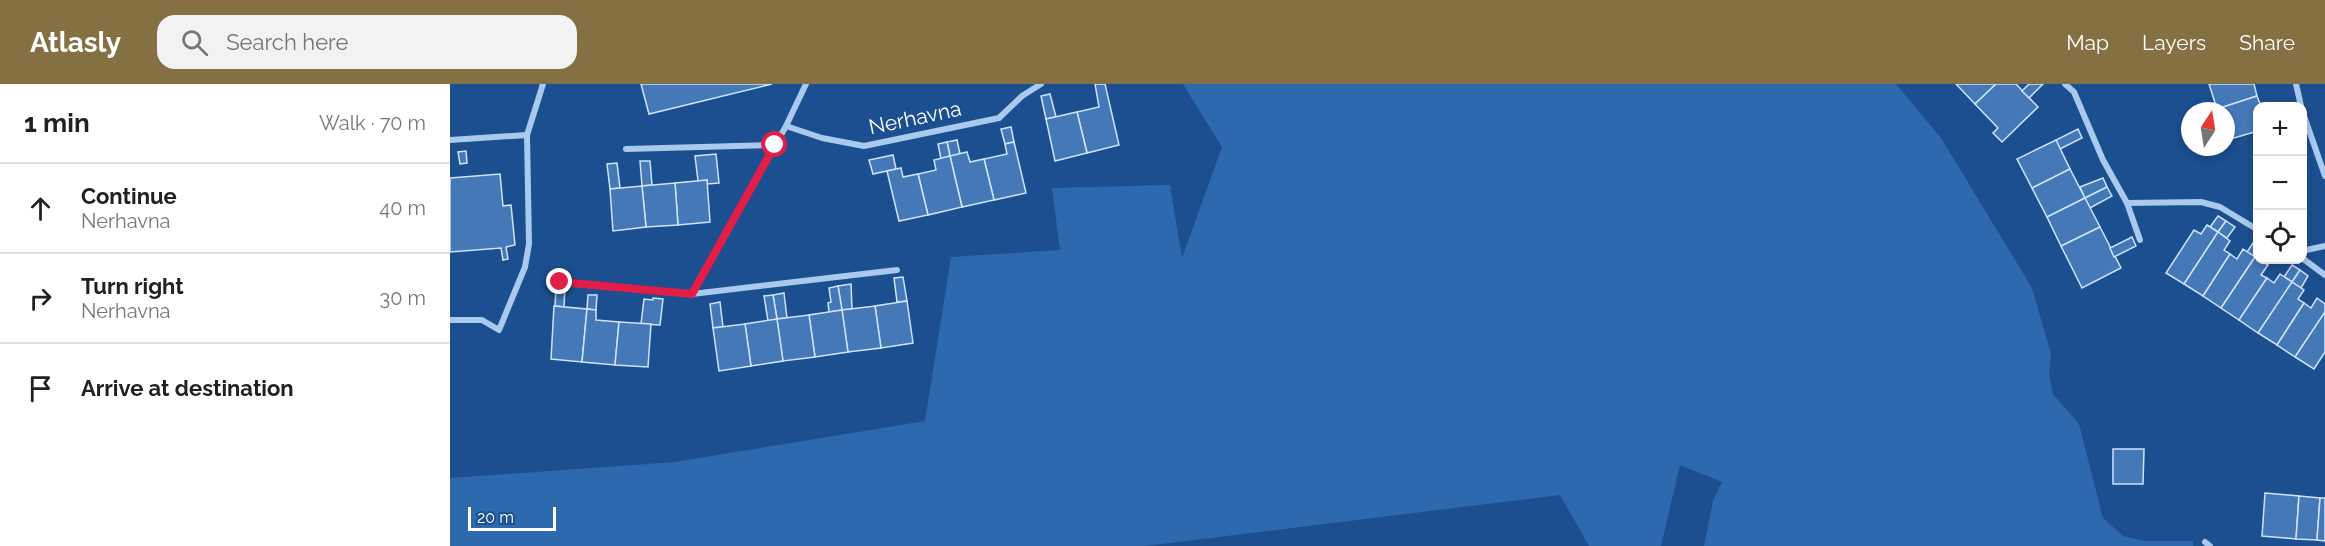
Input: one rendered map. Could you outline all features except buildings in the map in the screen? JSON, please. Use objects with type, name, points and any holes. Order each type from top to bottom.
[{"type":"street","points":[[450,320],[482,320],[499,330],[525,267],[529,244],[527,135],[543,84]]},
{"type":"street","points":[[692,294],[786,126],[806,84]]},
{"type":"street","name":"Nerhavna","points":[[786,126],[822,138],[864,146],[999,118],[1022,96],[1041,84]]},
{"type":"street","points":[[2065,84],[2074,92],[2103,160],[2127,202],[2140,240]]},
{"type":"street","points":[[2074,92],[2079,84]]},
{"type":"street","points":[[2296,84],[2300,102]]},
{"type":"street","points":[[2307,123],[2325,176]]},
{"type":"street","points":[[450,140],[527,135]]},
{"type":"street","points":[[626,149],[775,145]]},
{"type":"street","points":[[2127,202],[2201,202],[2220,207],[2253,227]]},
{"type":"street","points":[[2307,250],[2325,246]]},
{"type":"street","points":[[2307,262],[2325,275]]},
{"type":"street","points":[[560,282],[692,294],[897,270]]},
{"type":"shaded area","points":[[1183,84],[1896,84],[1941,138],[2032,288],[2051,354],[2049,374],[2053,394],[2079,424],[2103,518],[2123,536],[2144,541],[2193,541],[2193,546],[1704,546],[1713,501],[1722,482],[1680,465],[1661,546],[1589,546],[1560,495],[1145,546],[450,546],[450,478],[675,462],[925,421],[951,257],[1060,250],[1052,188],[1170,185],[1182,258],[1222,147]]},
{"type":"route","points":[[560,282],[692,294],[775,145]]}]
